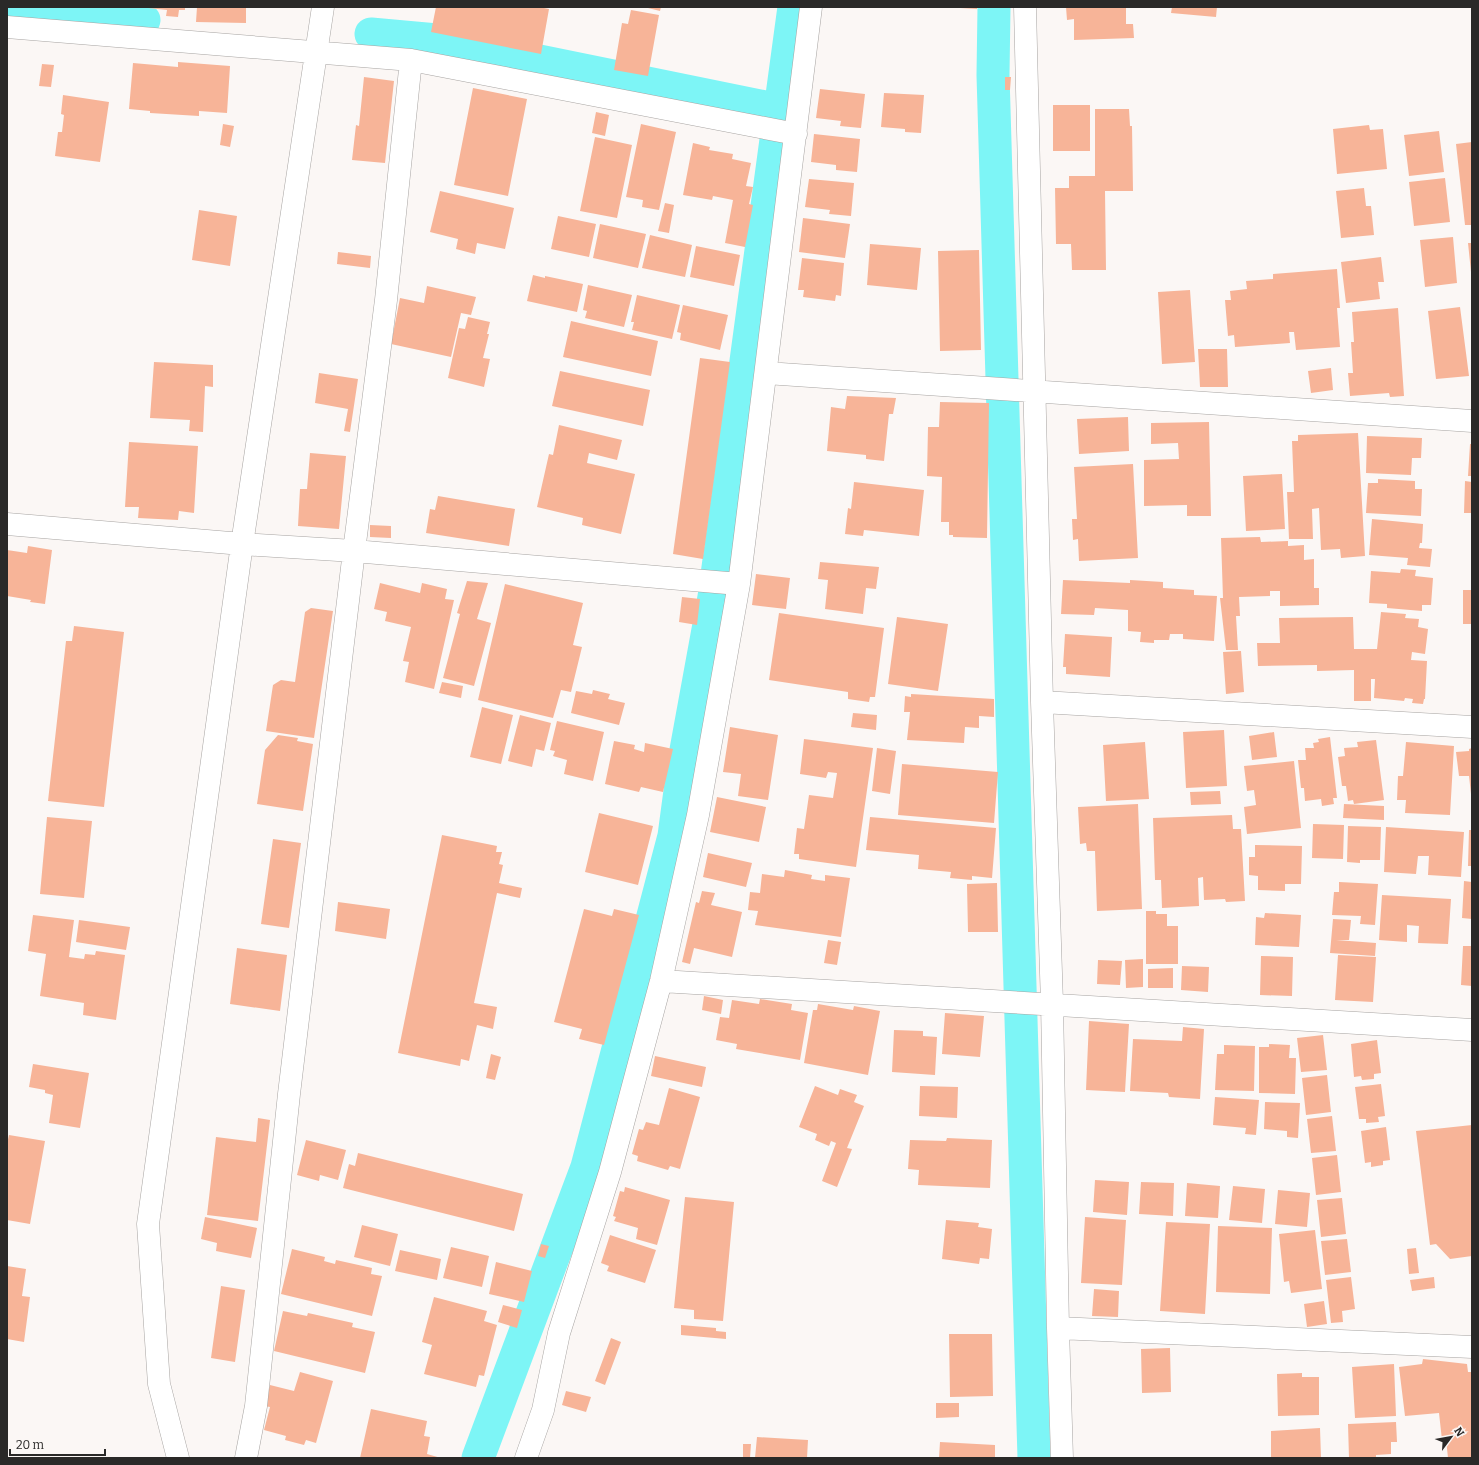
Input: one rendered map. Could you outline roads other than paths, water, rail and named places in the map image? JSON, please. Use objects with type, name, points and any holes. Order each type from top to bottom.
[{"type":"street","points":[[178,1458],[159,1384],[148,1224],[242,544],[323,7]]},
{"type":"street","points":[[526,1458],[543,1410],[559,1334],[610,1172],[662,981],[698,816],[766,373],[791,133],[811,7]]},
{"type":"street","points":[[1025,7],[1028,391],[1042,702],[1044,1003],[1062,1458]]},
{"type":"street","points":[[7,27],[412,60],[791,133]]},
{"type":"street","points":[[246,1458],[256,1406],[290,1094],[354,551],[386,300],[412,60]]},
{"type":"street","points":[[766,373],[1472,421]]},
{"type":"street","points":[[7,524],[242,544],[354,551],[734,584]]},
{"type":"street","points":[[1042,702],[1472,726]]},
{"type":"street","points":[[662,981],[1472,1030]]},
{"type":"street","points":[[1058,1328],[1472,1347]]},
{"type":"waterway","points":[[478,1458],[587,1167],[674,836],[684,761],[714,597],[794,7]]},
{"type":"waterway","points":[[994,7],[993,75],[1034,1458]]},
{"type":"waterway","points":[[7,10],[144,20]]},
{"type":"waterway","points":[[371,34],[437,40],[780,110]]}]
